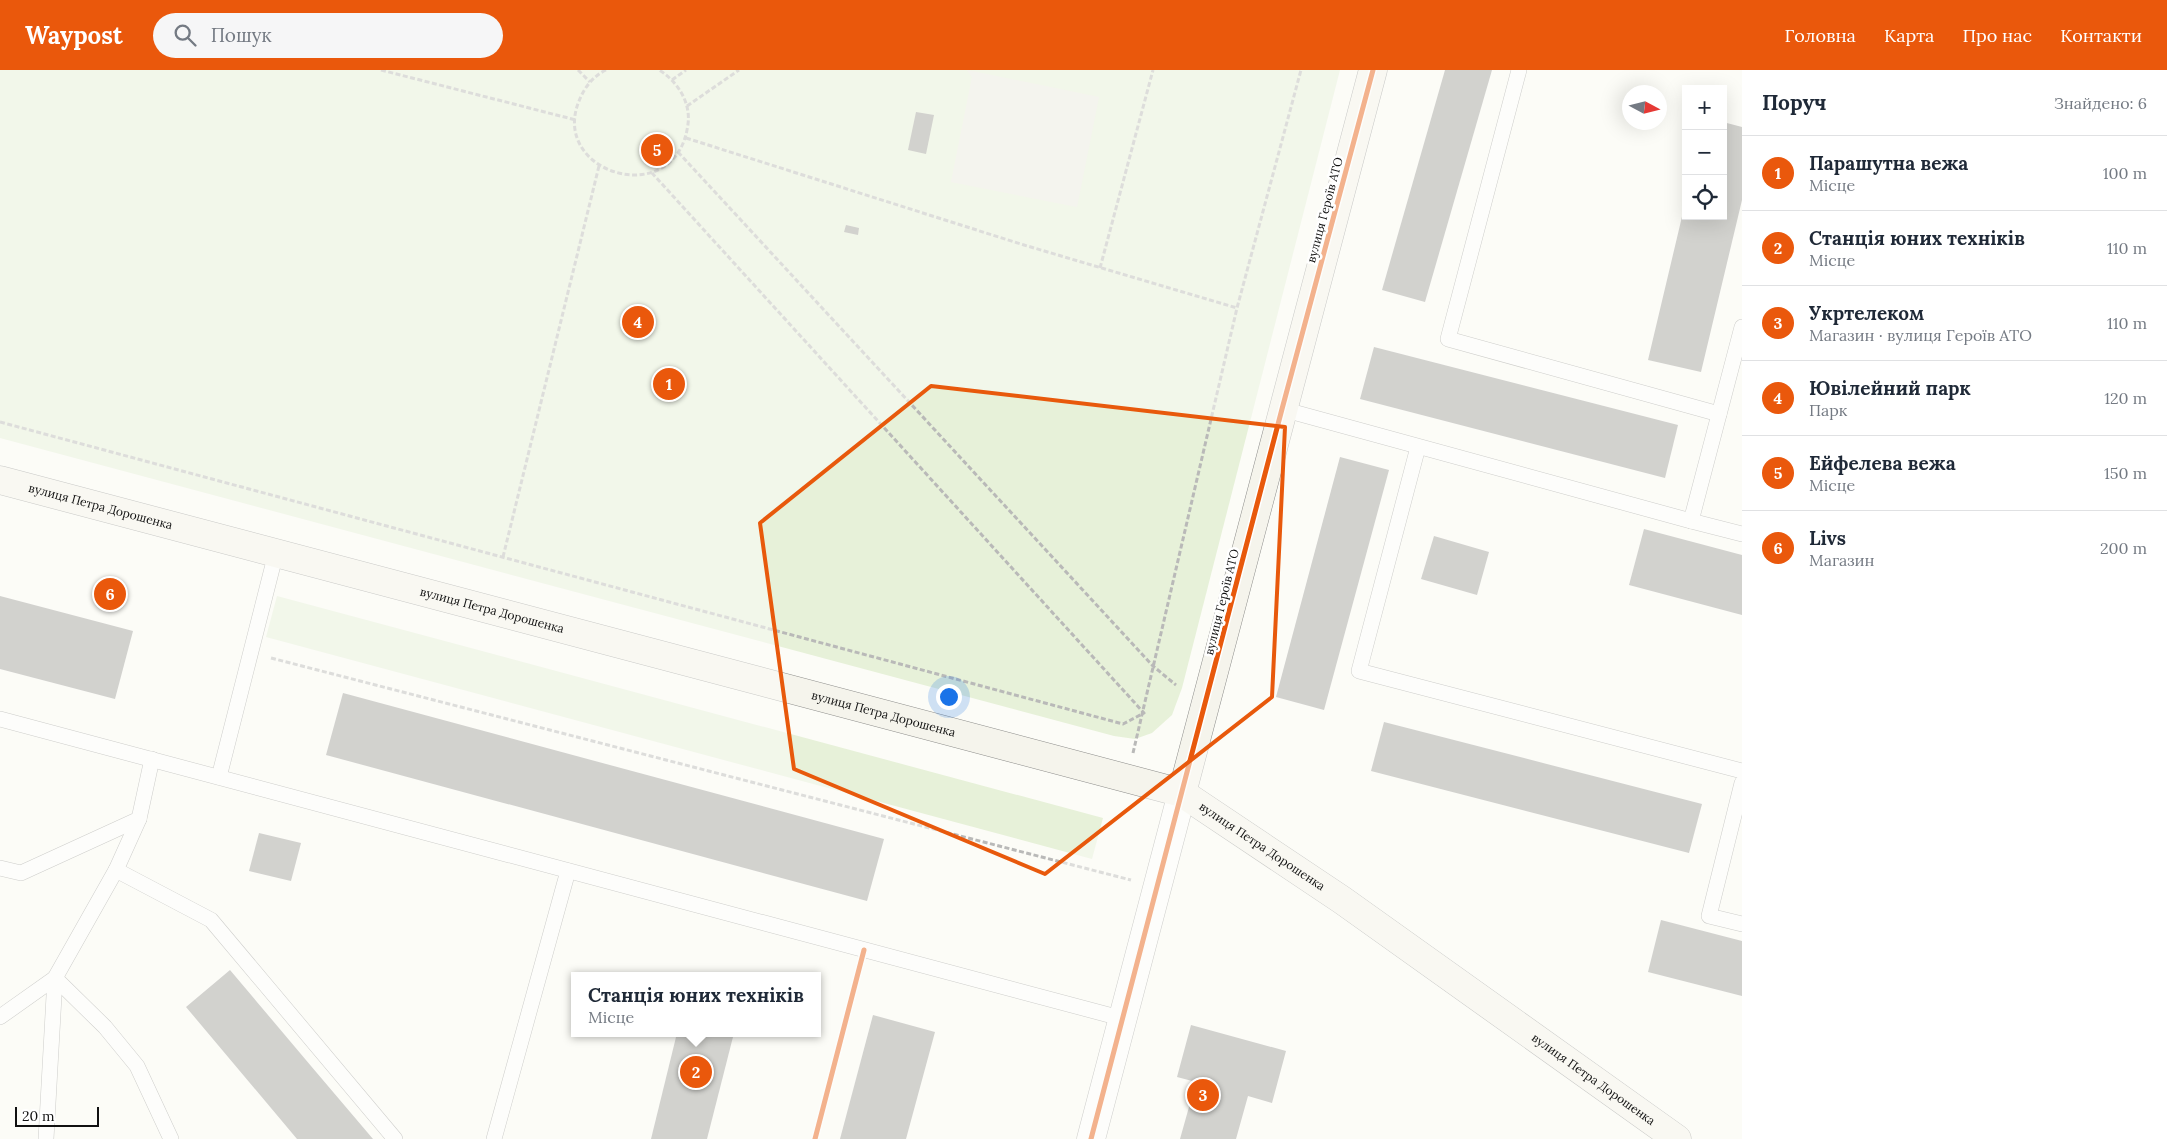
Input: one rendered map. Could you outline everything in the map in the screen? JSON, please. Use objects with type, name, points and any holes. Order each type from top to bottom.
[{"type":"main road","name":"вулиця Героїв АТО","points":[[1182,793],[1282,410],[1374,70]]},
{"type":"main road","name":"вулиця Петра Дорошенка","points":[[0,480],[1182,793],[1342,900],[1677,1139]]},
{"type":"street","name":"вулиця Героїв АТО","points":[[1092,1139],[1182,793]]},
{"type":"lane","points":[[1519,70],[1448,339],[1719,414]]},
{"type":"lane","points":[[1691,521],[1742,327]]},
{"type":"lane","points":[[1282,410],[1742,534]]},
{"type":"lane","points":[[1418,447],[1359,671],[1742,771]]},
{"type":"lane","points":[[219,777],[276,553]]},
{"type":"lane","points":[[0,719],[1124,1020]]},
{"type":"lane","points":[[0,1017],[55,978],[116,870],[139,819],[152,759]]},
{"type":"lane","points":[[1742,783],[1709,916],[1742,924]]},
{"type":"lane","points":[[0,868],[21,873],[139,819]]},
{"type":"lane","points":[[116,870],[211,920],[395,1139]]},
{"type":"lane","points":[[494,1139],[568,871]]},
{"type":"lane","points":[[46,1139],[55,978]]},
{"type":"lane","points":[[55,978],[106,1027],[137,1066],[171,1139]]},
{"type":"path","points":[[381,70],[576,120]]},
{"type":"path","points":[[578,70],[590,82]]},
{"type":"path","points":[[606,70],[590,82],[577,106],[577,133],[582,146],[599,166],[615,174],[634,177],[652,173],[667,165],[678,152],[686,138],[689,122],[687,106],[682,92],[672,80],[659,70]]},
{"type":"path","points":[[672,80],[686,70]]},
{"type":"path","points":[[687,106],[739,70]]},
{"type":"path","points":[[1100,268],[1153,70]]},
{"type":"path","points":[[1126,777],[1144,713],[1153,666],[1237,308],[1301,70]]},
{"type":"path","points":[[686,138],[1100,268],[1237,308]]},
{"type":"path","points":[[678,152],[1153,666],[1176,684]]},
{"type":"path","points":[[503,557],[599,166]]},
{"type":"path","points":[[652,173],[1144,713]]},
{"type":"path","points":[[0,422],[1123,724],[1144,713]]},
{"type":"path","points":[[251,652],[1159,887]]},
{"type":"highlighted area","points":[[931,386],[1285,427],[1272,697],[1045,874],[794,769],[760,523]]},
{"type":"green space","points":[[0,70],[1340,70],[1182,688],[1172,715],[1152,733],[1135,739],[1114,736],[0,438]]},
{"type":"green space","points":[[277,596],[1103,818],[1092,859],[266,637]]},
{"type":"shaded area","points":[[967,70],[1099,97],[1077,207],[951,182],[972,77]]},
{"type":"building","points":[[1445,70],[1492,70],[1425,302],[1382,290]]},
{"type":"building","points":[[916,112],[934,115],[926,154],[908,150]]},
{"type":"building","points":[[1727,123],[1742,127],[1742,200],[1701,372],[1648,360],[1682,217],[1682,220],[1727,220]]},
{"type":"building","points":[[846,225],[859,228],[858,235],[844,232]]},
{"type":"building","points":[[1374,347],[1678,425],[1665,478],[1360,399]]},
{"type":"building","points":[[669,371],[678,375],[682,384],[678,393],[669,397],[660,393],[656,384],[660,375]]},
{"type":"building","points":[[1340,457],[1389,470],[1324,710],[1276,697]]},
{"type":"building","points":[[1644,529],[1742,555],[1742,615],[1629,585]]},
{"type":"building","points":[[1434,536],[1489,552],[1477,595],[1421,579]]},
{"type":"building","points":[[0,596],[133,631],[115,699],[0,669]]},
{"type":"building","points":[[343,693],[884,839],[867,901],[326,755]]},
{"type":"building","points":[[1384,722],[1702,804],[1689,853],[1371,771]]},
{"type":"building","points":[[259,833],[301,843],[291,881],[249,871]]},
{"type":"building","points":[[1661,920],[1742,941],[1742,996],[1648,972]]},
{"type":"building","points":[[230,970],[373,1139],[297,1139],[186,1007]]},
{"type":"building","points":[[873,1015],[935,1032],[906,1139],[840,1139]]},
{"type":"building","points":[[1191,1025],[1286,1051],[1272,1103],[1248,1096],[1236,1139],[1180,1139],[1196,1082],[1177,1077]]},
{"type":"building","points":[[676,1037],[733,1037],[707,1139],[651,1139]]},
{"type":"cycle path","points":[[1091,1139],[1282,409],[1373,70]]},
{"type":"cycle path","points":[[815,1139],[864,950]]},
{"type":"place","name":"Ейфелева вежа","points":[[657,150]]},
{"type":"place","name":"Ювілейний парк","points":[[638,322]]},
{"type":"place","name":"Парашутна вежа","points":[[669,384]]},
{"type":"place","name":"Livs","points":[[110,594]]},
{"type":"place","name":"Станція юних техніків","points":[[696,1072]]},
{"type":"place","name":"Укртелеком","points":[[1203,1095]]}]
